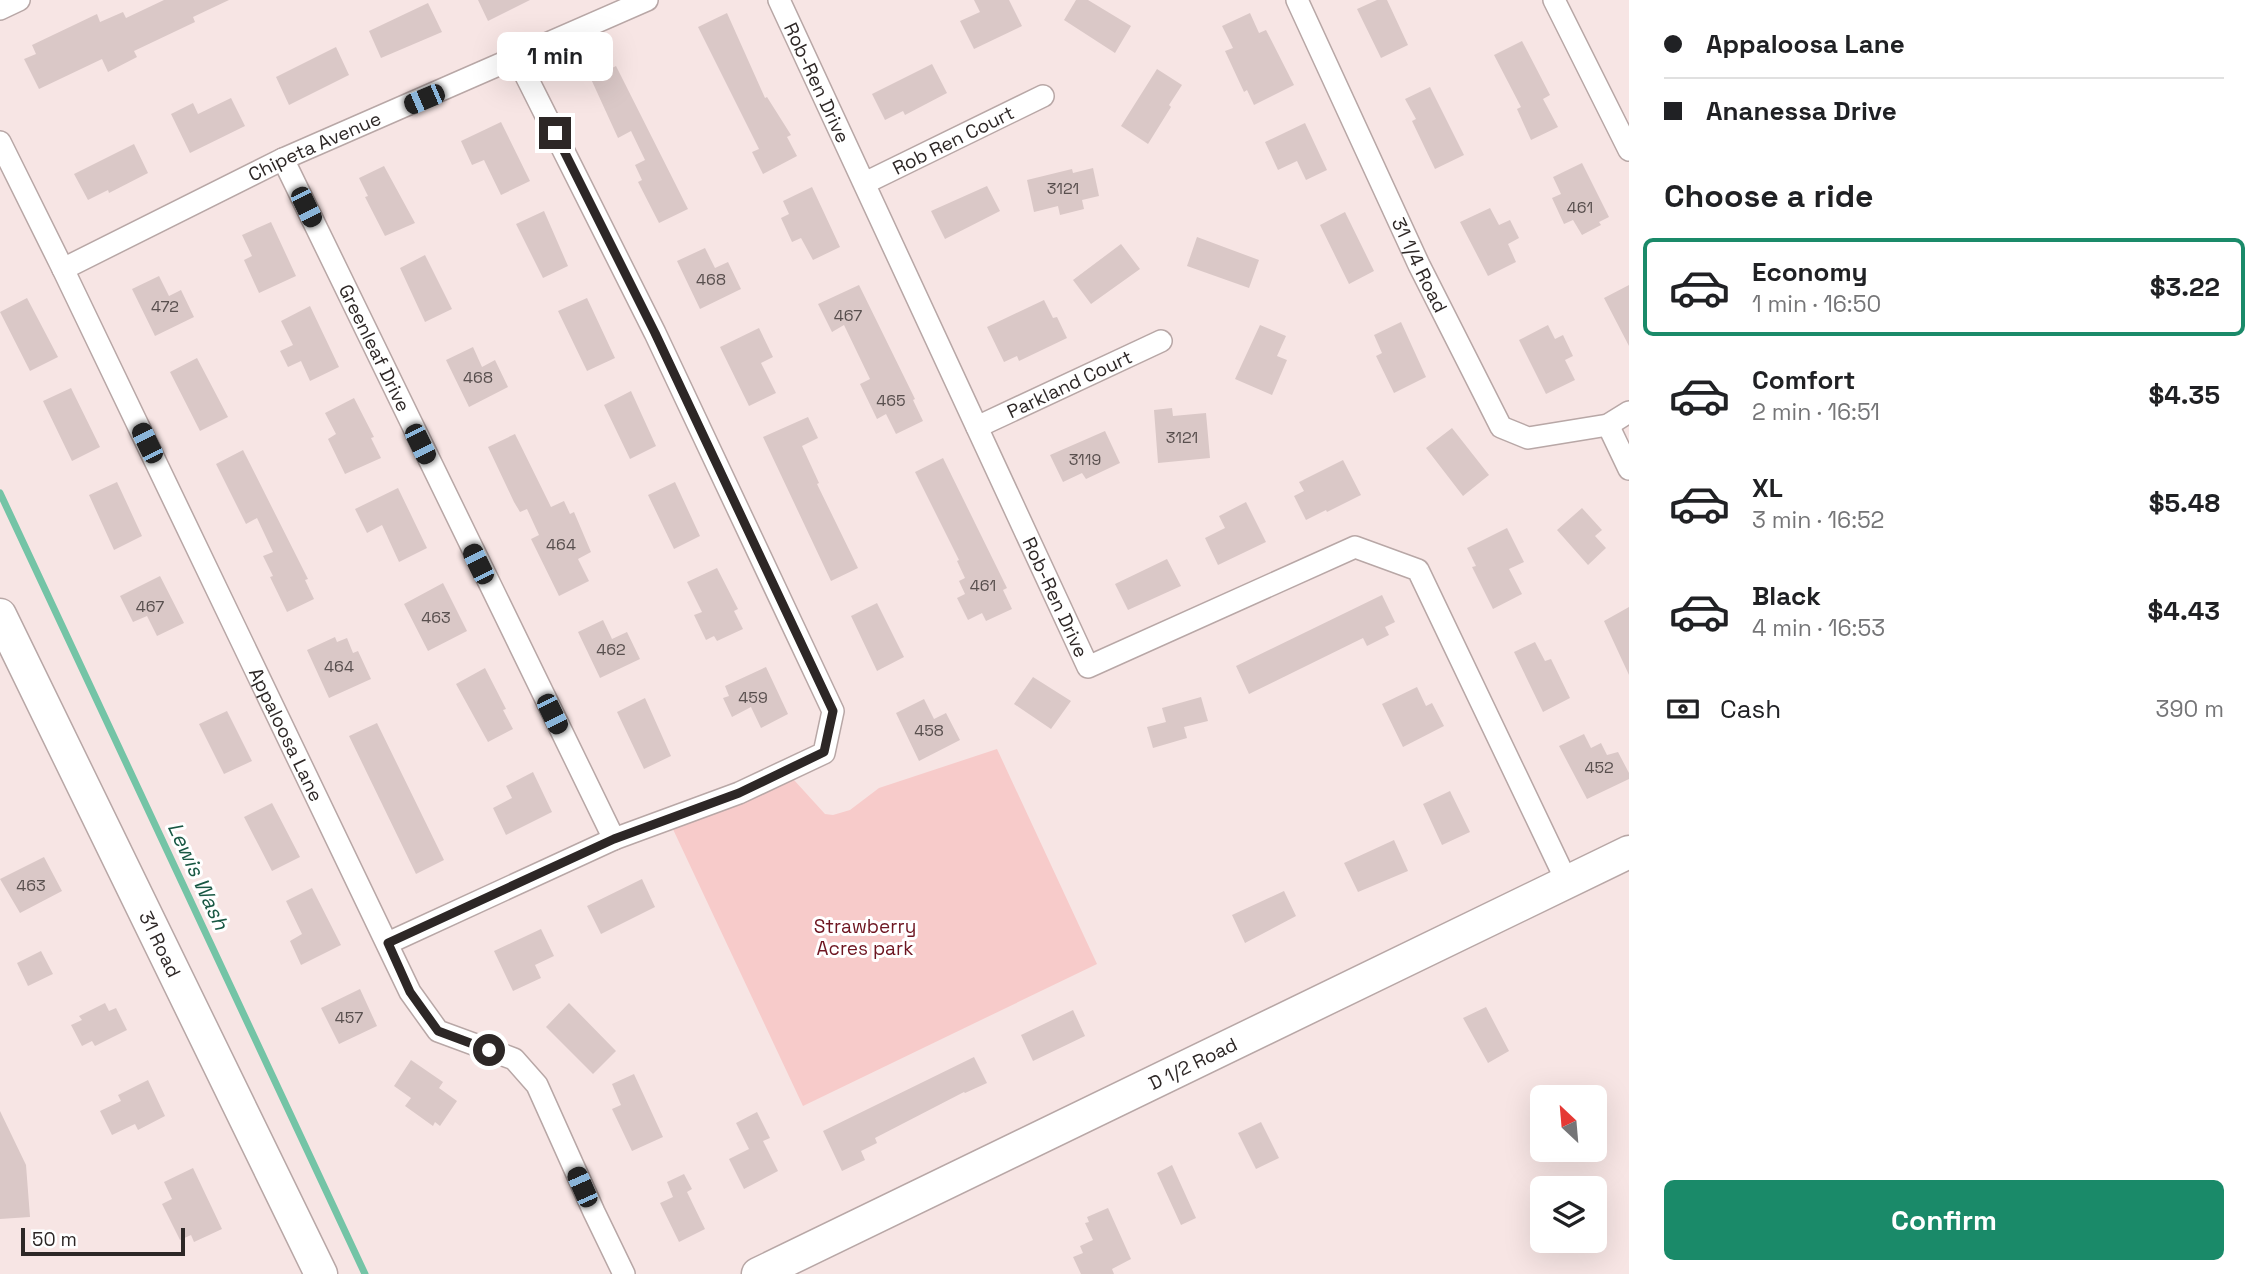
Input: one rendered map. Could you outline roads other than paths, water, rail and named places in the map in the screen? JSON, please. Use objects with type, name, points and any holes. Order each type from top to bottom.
[{"type":"main road","name":"31 Road","points":[[0,615],[321,1274]]},
{"type":"main road","name":"D 1/2 Road","points":[[758,1274],[1629,852]]},
{"type":"street","points":[[0,9],[19,0]]},
{"type":"street","name":"Chipeta Avenue","points":[[63,268],[283,159],[647,0]]},
{"type":"street","name":"Rob-Ren Drive","points":[[779,0],[1088,667],[1355,547],[1418,570],[1567,882]]},
{"type":"street","name":"31 1/4 Road","points":[[1297,0],[1419,265],[1501,427],[1528,438],[1608,425]]},
{"type":"street","points":[[1554,0],[1629,150]]},
{"type":"street","points":[[388,943],[614,839],[739,793],[824,752],[833,711],[655,333],[517,58]]},
{"type":"street","name":"Rob Ren Court","points":[[865,183],[1043,96]]},
{"type":"street","name":"Appaloosa Lane","points":[[0,142],[410,992],[438,1031],[514,1059],[537,1085],[624,1274]]},
{"type":"street","name":"Greenleaf Drive","points":[[283,159],[614,839]]},
{"type":"street","name":"Parkland Court","points":[[977,427],[1161,341]]},
{"type":"street","points":[[1629,412],[1608,425],[1629,469]]},
{"type":"waterway","name":"Lewis Wash","points":[[0,493],[365,1274]]},
{"type":"park label","name":"Strawberry Acres park","points":[[865,937]]}]
